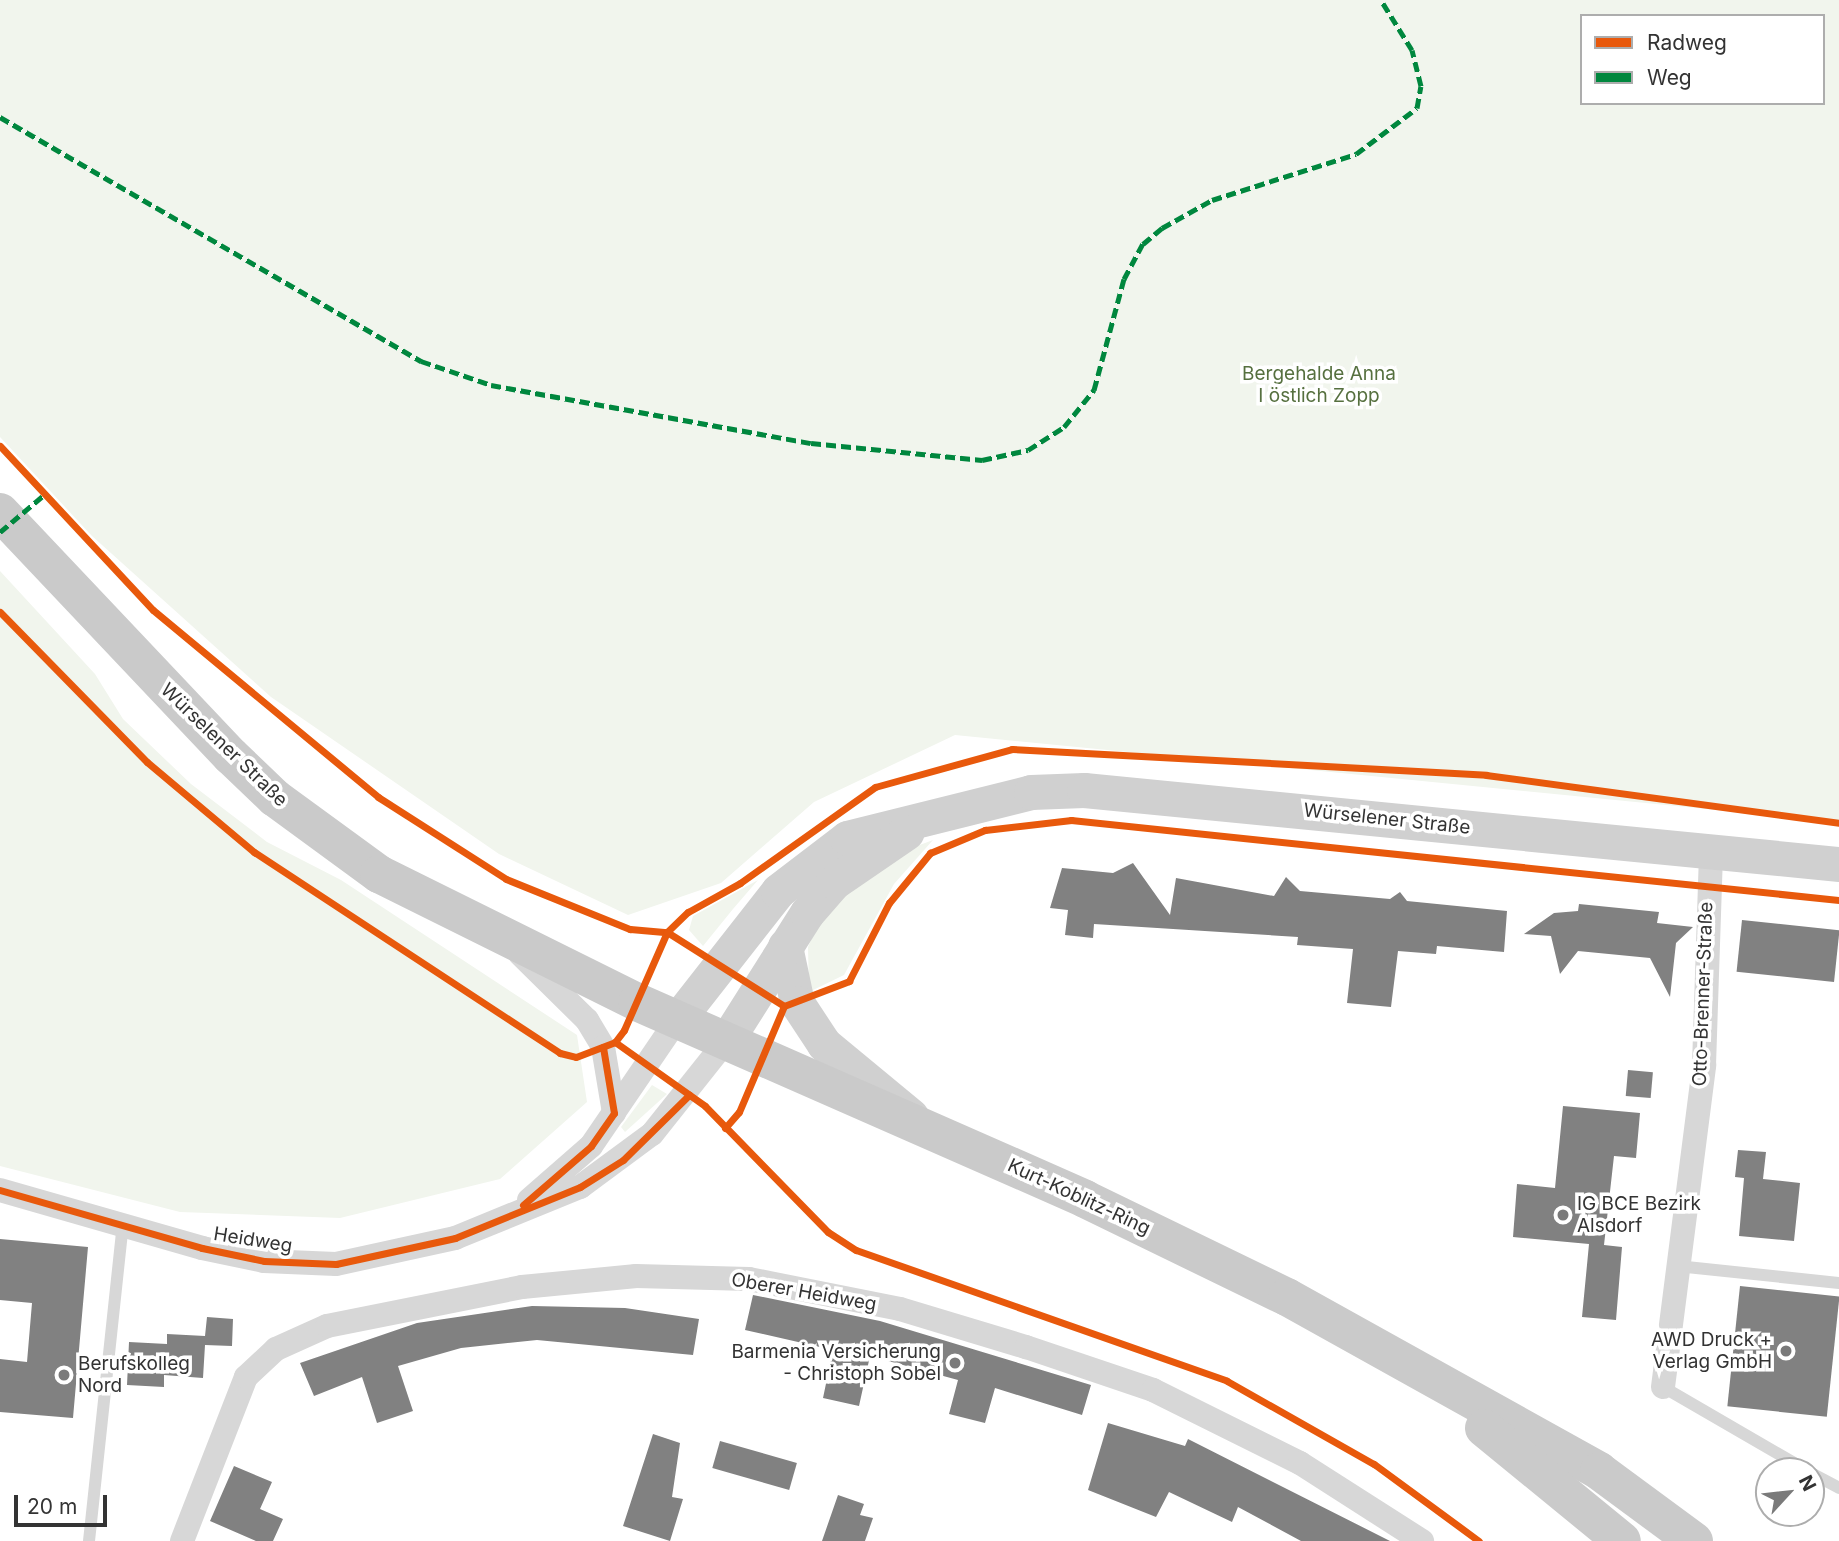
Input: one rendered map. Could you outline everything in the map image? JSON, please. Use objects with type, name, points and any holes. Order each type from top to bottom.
[{"type":"main road","name":"Würselener Straße","points":[[0,512],[275,798],[379,874],[502,937],[726,1041],[785,946],[834,883],[937,814]]},
{"type":"main road","name":"Würselener Straße","points":[[677,1020],[748,922],[813,861],[881,825],[937,814],[982,800],[1084,790],[1839,864]]},
{"type":"main road","points":[[785,946],[797,1003],[824,1044],[927,1129]]},
{"type":"main road","name":"Kurt-Koblitz-Ring","points":[[726,1041],[927,1129],[1287,1297],[1420,1376],[1599,1471],[1693,1541]]},
{"type":"main road","name":"Kurt-Koblitz-Ring","points":[[1420,1376],[1622,1541]]},
{"type":"street","name":"Otto-Brenner-Straße","points":[[1663,1387],[1704,1065],[1711,851]]},
{"type":"street","points":[[502,937],[587,1020],[603,1047],[614,1113]]},
{"type":"street","name":"Heidweg","points":[[504,1220],[566,1171],[614,1113],[677,1020]]},
{"type":"street","name":"Heidweg","points":[[0,1190],[264,1261],[336,1264],[504,1220],[580,1187],[623,1160],[689,1095],[726,1041]]},
{"type":"street","name":"Oberer Heidweg","points":[[182,1541],[246,1377],[276,1349],[340,1323],[522,1286],[636,1276],[749,1279],[900,1310],[1026,1347],[1153,1390],[1300,1464],[1422,1541]]},
{"type":"lane","points":[[89,1541],[123,1224]]},
{"type":"lane","points":[[1677,1265],[1839,1283]]},
{"type":"lane","points":[[1663,1387],[1783,1457]]},
{"type":"green space","name":"Bergehalde Anna I östlich Zopp","points":[[0,0],[1839,0],[1839,822],[955,735],[814,802],[721,883],[628,915],[499,854],[271,697],[92,536],[0,437]]},
{"type":"green space","points":[[0,571],[95,674],[123,719],[191,784],[267,842],[341,880],[577,1035],[587,1102],[500,1179],[340,1218],[180,1212],[0,1166]]},
{"type":"green space","points":[[933,840],[894,884],[844,975],[809,992],[808,947],[825,908],[909,849]]},
{"type":"green space","points":[[758,880],[703,946],[689,930],[693,916]]},
{"type":"green space","points":[[652,1085],[667,1094],[625,1132],[621,1127]]},
{"type":"building","points":[[1133,863],[1170,915],[1176,878],[1274,896],[1286,877],[1300,891],[1390,899],[1400,892],[1407,901],[1507,911],[1504,952],[1437,946],[1436,954],[1398,951],[1391,1007],[1347,1003],[1353,949],[1297,945],[1298,937],[1094,924],[1093,938],[1065,935],[1068,910],[1050,908],[1062,868],[1113,873]]},
{"type":"building","points":[[1579,904],[1659,912],[1657,923],[1693,927],[1676,943],[1670,997],[1650,958],[1578,951],[1560,974],[1551,936],[1524,934],[1554,913],[1578,911]]},
{"type":"building","points":[[1742,920],[1839,930],[1834,982],[1737,972]]},
{"type":"building","points":[[1628,1070],[1653,1072],[1651,1098],[1626,1096]]},
{"type":"building","points":[[1563,1106],[1640,1113],[1636,1158],[1614,1156],[1604,1245],[1622,1247],[1616,1320],[1582,1317],[1589,1244],[1513,1237],[1517,1184],[1555,1188]]},
{"type":"building","points":[[1738,1150],[1766,1152],[1763,1179],[1800,1183],[1794,1241],[1739,1236],[1744,1178],[1735,1177]]},
{"type":"building","points":[[0,1239],[88,1247],[73,1418],[0,1412],[0,1359],[27,1362],[32,1303],[0,1300]]},
{"type":"building","name":"AWD Druck + Verlag GmbH","points":[[1740,1286],[1839,1296],[1827,1417],[1727,1406]]},
{"type":"building","points":[[753,1295],[880,1321],[1091,1385],[1082,1415],[995,1388],[985,1423],[949,1414],[958,1380],[870,1356],[859,1406],[823,1398],[833,1350],[745,1330]]},
{"type":"building","points":[[532,1306],[625,1308],[699,1319],[693,1355],[537,1340],[461,1348],[398,1366],[413,1411],[377,1423],[362,1377],[314,1396],[300,1363],[417,1323]]},
{"type":"building","points":[[207,1317],[233,1319],[232,1346],[205,1345],[203,1378],[164,1375],[164,1387],[127,1385],[129,1342],[167,1344],[167,1334],[205,1336]]},
{"type":"building","points":[[1108,1423],[1185,1446],[1188,1439],[1390,1541],[1301,1541],[1238,1507],[1232,1522],[1169,1492],[1156,1517],[1088,1490]]},
{"type":"building","points":[[653,1434],[680,1443],[672,1497],[683,1499],[670,1541],[623,1526]]},
{"type":"building","points":[[720,1441],[797,1463],[789,1490],[712,1468]]},
{"type":"building","points":[[234,1466],[272,1482],[260,1509],[283,1519],[273,1541],[256,1541],[210,1521]]},
{"type":"building","points":[[838,1495],[864,1504],[860,1515],[873,1518],[865,1541],[822,1541]]},
{"type":"marked path","points":[[0,117],[421,361],[491,385],[811,443],[982,460],[1028,450],[1064,427],[1094,390],[1124,279],[1143,244],[1162,228],[1212,200],[1356,154],[1417,108],[1421,86],[1412,50],[1381,0]]},
{"type":"marked path","points":[[0,532],[44,495]]},
{"type":"cycle path","points":[[0,446],[153,610],[378,797],[506,879],[630,929],[667,932],[784,1006],[849,981],[889,903],[930,853],[985,830],[1071,820],[1839,900]]},
{"type":"cycle path","points":[[0,612],[147,762],[254,852],[560,1053],[576,1057],[615,1042],[624,1030],[667,932],[688,912],[740,883],[875,787],[1012,749],[1486,775],[1839,823]]},
{"type":"cycle path","points":[[725,1128],[739,1112],[784,1006]]},
{"type":"cycle path","points":[[615,1042],[705,1106],[828,1232],[856,1250],[1227,1381],[1374,1464],[1479,1541]]},
{"type":"cycle path","points":[[523,1205],[591,1146],[614,1113],[603,1047]]},
{"type":"cycle path","points":[[0,1190],[202,1248],[264,1261],[336,1264],[455,1238],[580,1187],[623,1160],[689,1095]]},
{"type":"place","name":"IG BCE Bezirk Alsdorf","points":[[1563,1215]]},
{"type":"place","name":"AWD Druck + Verlag GmbH","points":[[1786,1351]]},
{"type":"place","name":"Barmenia Versicherung - Christoph Sobel","points":[[955,1363]]},
{"type":"place","name":"Berufskolleg Nord","points":[[64,1375]]}]
